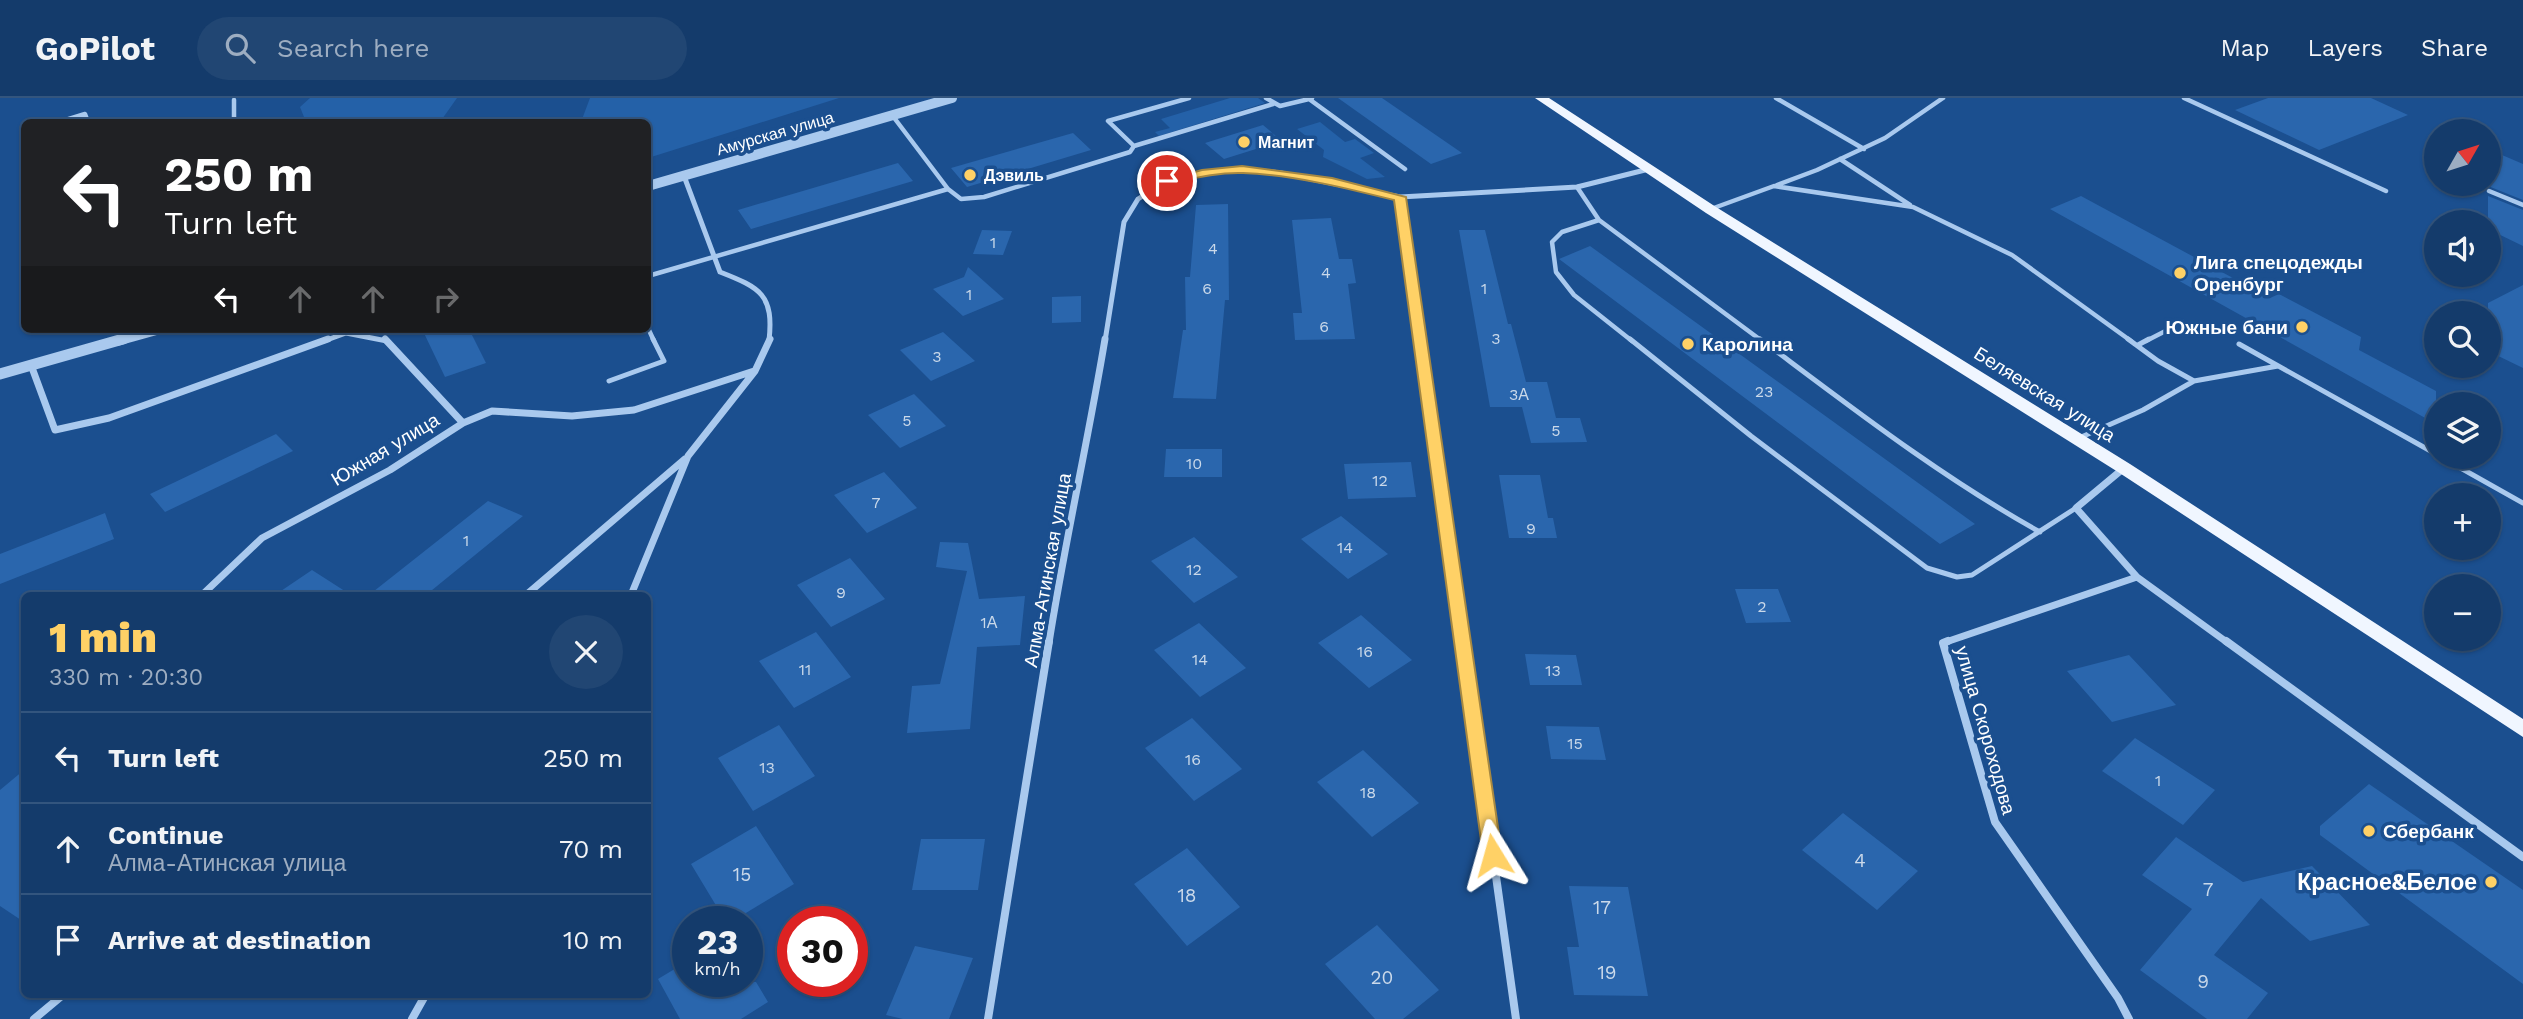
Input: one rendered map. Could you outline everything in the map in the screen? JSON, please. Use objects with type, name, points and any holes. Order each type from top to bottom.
[{"type":"main road","name":"Беляевская улица","points":[[1541,98],[1711,210],[2124,468],[2523,729]]},
{"type":"street","name":"Амурская улица","points":[[651,186],[952,98]]},
{"type":"street","name":"Алма-Атинская улица","points":[[988,1019],[1066,536],[1092,419],[1124,222],[1138,200],[1167,181],[1202,173],[1242,170],[1281,173],[1400,197],[1577,187],[1649,169]]},
{"type":"street","points":[[529,592],[688,456],[755,371],[769,345],[772,316],[765,294],[746,282],[720,272],[684,176]]},
{"type":"street","points":[[1400,197],[1516,1019]]},
{"type":"street","points":[[0,374],[140,333]]},
{"type":"street","name":"Южная улица","points":[[31,365],[55,430],[109,418],[346,333],[385,339],[463,423],[390,470],[262,538],[205,592]]},
{"type":"street","points":[[463,423],[492,411],[572,416],[634,410],[755,371]]},
{"type":"street","points":[[632,592],[688,456]]},
{"type":"street","points":[[2124,468],[2076,508],[2137,577],[2523,857]]},
{"type":"street","name":"улица Скороходова","points":[[2129,1019],[2118,998],[1995,822],[1943,643],[2137,577]]},
{"type":"street","points":[[34,1019],[59,998]]},
{"type":"street","points":[[412,1019],[424,998]]},
{"type":"lane","points":[[1134,146],[1108,121],[1189,98]]},
{"type":"lane","points":[[1266,98],[1273,104]]},
{"type":"lane","points":[[1776,98],[1864,149]]},
{"type":"lane","points":[[1711,210],[1864,149],[1885,138],[1942,98]]},
{"type":"lane","points":[[2184,98],[2386,191]]},
{"type":"lane","points":[[892,115],[948,189],[961,199],[984,197],[1130,152],[1134,146],[1273,104],[1287,105],[1311,99],[1405,169]]},
{"type":"lane","points":[[234,100],[234,119]]},
{"type":"lane","points":[[69,119],[85,114],[87,119]]},
{"type":"lane","points":[[1840,159],[1913,207],[2012,255],[2158,361],[2194,381]]},
{"type":"lane","points":[[1774,186],[1913,207]]},
{"type":"lane","points":[[1577,187],[1599,220],[1870,421],[2006,513],[2040,532]]},
{"type":"lane","points":[[651,274],[948,189]]},
{"type":"lane","points":[[2501,196],[2523,205]]},
{"type":"lane","points":[[1599,220],[1562,232],[1552,242],[1556,272],[1573,295],[1751,436],[1927,568],[1957,578],[1972,575],[2076,508]]},
{"type":"lane","points":[[2138,345],[2183,323]]},
{"type":"lane","points":[[609,382],[664,361],[650,333]]},
{"type":"lane","points":[[2239,344],[2424,447]]},
{"type":"lane","points":[[2077,439],[2143,410],[2194,381],[2278,366]]},
{"type":"lane","points":[[2462,469],[2523,503]]},
{"type":"shaded area","points":[[310,98],[457,98],[442,119],[305,119],[300,107]]},
{"type":"shaded area","points":[[590,98],[839,98],[651,157],[651,119],[582,119]]},
{"type":"shaded area","points":[[1230,98],[1258,98],[1265,103],[1159,136],[1155,132],[1170,128],[1161,119]]},
{"type":"shaded area","points":[[1320,122],[1345,142],[1355,139],[1374,153],[1360,158],[1385,177],[1367,179],[1323,157],[1324,150],[1297,129]]},
{"type":"building","points":[[1338,98],[1382,98],[1462,153],[1431,164]]},
{"type":"building","points":[[2268,98],[2371,98],[2408,115],[2319,150],[2235,110]]},
{"type":"building","name":"Магнит","points":[[1263,125],[1282,141],[1224,159],[1205,143]]},
{"type":"building","points":[[1073,133],[1091,150],[967,187],[951,168]]},
{"type":"building","points":[[2501,155],[2523,164],[2523,200],[2501,191]]},
{"type":"building","points":[[898,163],[913,181],[751,229],[738,210]]},
{"type":"building","points":[[2081,196],[2270,298],[2279,294],[2361,337],[2359,350],[2436,391],[2424,392],[2424,417],[2050,209]]},
{"type":"building","points":[[2488,196],[2523,210],[2523,246],[2501,235],[2501,210],[2488,210]]},
{"type":"building","points":[[1228,204],[1229,300],[1225,300],[1216,399],[1173,398],[1183,330],[1186,330],[1185,277],[1190,277],[1196,205]]},
{"type":"building","points":[[1331,218],[1339,259],[1352,259],[1356,283],[1348,284],[1355,339],[1295,340],[1293,313],[1302,313],[1292,220]]},
{"type":"building","points":[[982,230],[1012,231],[1003,255],[973,254]]},
{"type":"building","points":[[1459,230],[1485,230],[1508,324],[1511,324],[1526,382],[1547,382],[1556,418],[1580,418],[1587,442],[1531,443],[1522,407],[1490,407]]},
{"type":"building","points":[[1590,246],[1975,524],[1940,544],[1559,259]]},
{"type":"building","points":[[968,267],[1004,299],[963,316],[933,289],[964,277]]},
{"type":"building","points":[[2523,285],[2523,368],[2501,357],[2501,301],[2492,301]]},
{"type":"building","points":[[1081,296],[1081,322],[1052,323],[1052,297]]},
{"type":"building","points":[[943,332],[975,361],[931,381],[900,350]]},
{"type":"building","points":[[424,333],[471,333],[486,363],[445,377]]},
{"type":"building","points":[[914,394],[946,426],[900,448],[868,415]]},
{"type":"building","points":[[276,434],[293,451],[165,512],[150,494]]},
{"type":"building","points":[[1166,449],[1222,449],[1222,477],[1164,477]]},
{"type":"building","points":[[1411,462],[1416,497],[1348,499],[1344,464]]},
{"type":"building","points":[[884,472],[917,508],[867,533],[834,495]]},
{"type":"building","points":[[1499,475],[1540,475],[1548,518],[1553,518],[1557,538],[1509,538]]},
{"type":"building","points":[[488,501],[523,516],[430,592],[373,592]]},
{"type":"building","points":[[105,513],[114,539],[0,584],[0,554]]},
{"type":"building","points":[[1341,516],[1388,554],[1348,579],[1301,539]]},
{"type":"building","points":[[1194,537],[1238,577],[1194,603],[1151,561]]},
{"type":"building","points":[[940,542],[968,543],[979,599],[1025,596],[1020,645],[977,647],[970,729],[907,733],[912,686],[940,684],[967,571],[936,567]]},
{"type":"building","points":[[850,558],[885,599],[831,627],[797,585]]},
{"type":"building","points":[[312,570],[346,592],[279,592]]},
{"type":"building","points":[[1735,589],[1778,589],[1791,622],[1746,623]]},
{"type":"building","points":[[1361,615],[1412,660],[1369,688],[1318,643]]},
{"type":"building","points":[[1199,623],[1246,668],[1200,697],[1154,650]]},
{"type":"building","points":[[816,632],[851,677],[794,708],[759,661]]},
{"type":"building","points":[[1525,654],[1576,655],[1582,685],[1530,685]]},
{"type":"building","points":[[2129,655],[2176,705],[2112,722],[2067,671]]},
{"type":"building","points":[[1192,718],[1242,769],[1194,801],[1145,748]]},
{"type":"building","points":[[779,725],[815,776],[753,811],[718,758]]},
{"type":"building","points":[[1546,726],[1599,727],[1606,760],[1551,759]]},
{"type":"building","points":[[2135,738],[2215,790],[2183,825],[2102,771]]},
{"type":"building","points":[[1363,750],[1419,803],[1372,837],[1317,782]]},
{"type":"building","points":[[21,772],[21,920],[0,906],[0,790]]},
{"type":"building","points":[[2369,784],[2523,890],[2523,984],[2320,835],[2320,826]]},
{"type":"building","points":[[1843,813],[1918,871],[1877,910],[1802,850]]},
{"type":"building","points":[[756,826],[794,884],[758,906],[716,906],[691,864]]},
{"type":"building","points":[[2176,837],[2243,882],[2312,866],[2370,925],[2310,941],[2261,898],[2214,955],[2268,993],[2247,1019],[2207,1019],[2140,970],[2192,909],[2142,875]]},
{"type":"building","points":[[921,839],[985,839],[978,890],[912,890]]},
{"type":"building","points":[[1187,848],[1240,907],[1187,946],[1134,884]]},
{"type":"building","points":[[1569,886],[1628,887],[1648,996],[1574,995],[1567,947],[1579,947]]},
{"type":"building","points":[[1377,925],[1439,990],[1403,1019],[1375,1019],[1325,964]]},
{"type":"building","points":[[915,946],[973,958],[949,1019],[903,1019],[886,1015]]},
{"type":"building","points":[[672,971],[672,997],[763,997],[763,994],[768,1002],[741,1019],[680,1019],[658,979]]},
{"type":"place","name":"Магнит","points":[[1244,142]]},
{"type":"place","name":"Дэвиль","points":[[970,175]]},
{"type":"place","name":"Лига спецодежды Оренбург","points":[[2180,273]]},
{"type":"place","name":"Южные бани","points":[[2302,327]]},
{"type":"place","name":"Каролина","points":[[1688,344]]},
{"type":"place","name":"Сбербанк","points":[[2369,831]]},
{"type":"place","name":"Красное&Белое","points":[[2491,882]]},
{"type":"route","points":[[1167,181],[1202,173],[1242,170],[1281,173],[1400,197],[1493,855]]}]
